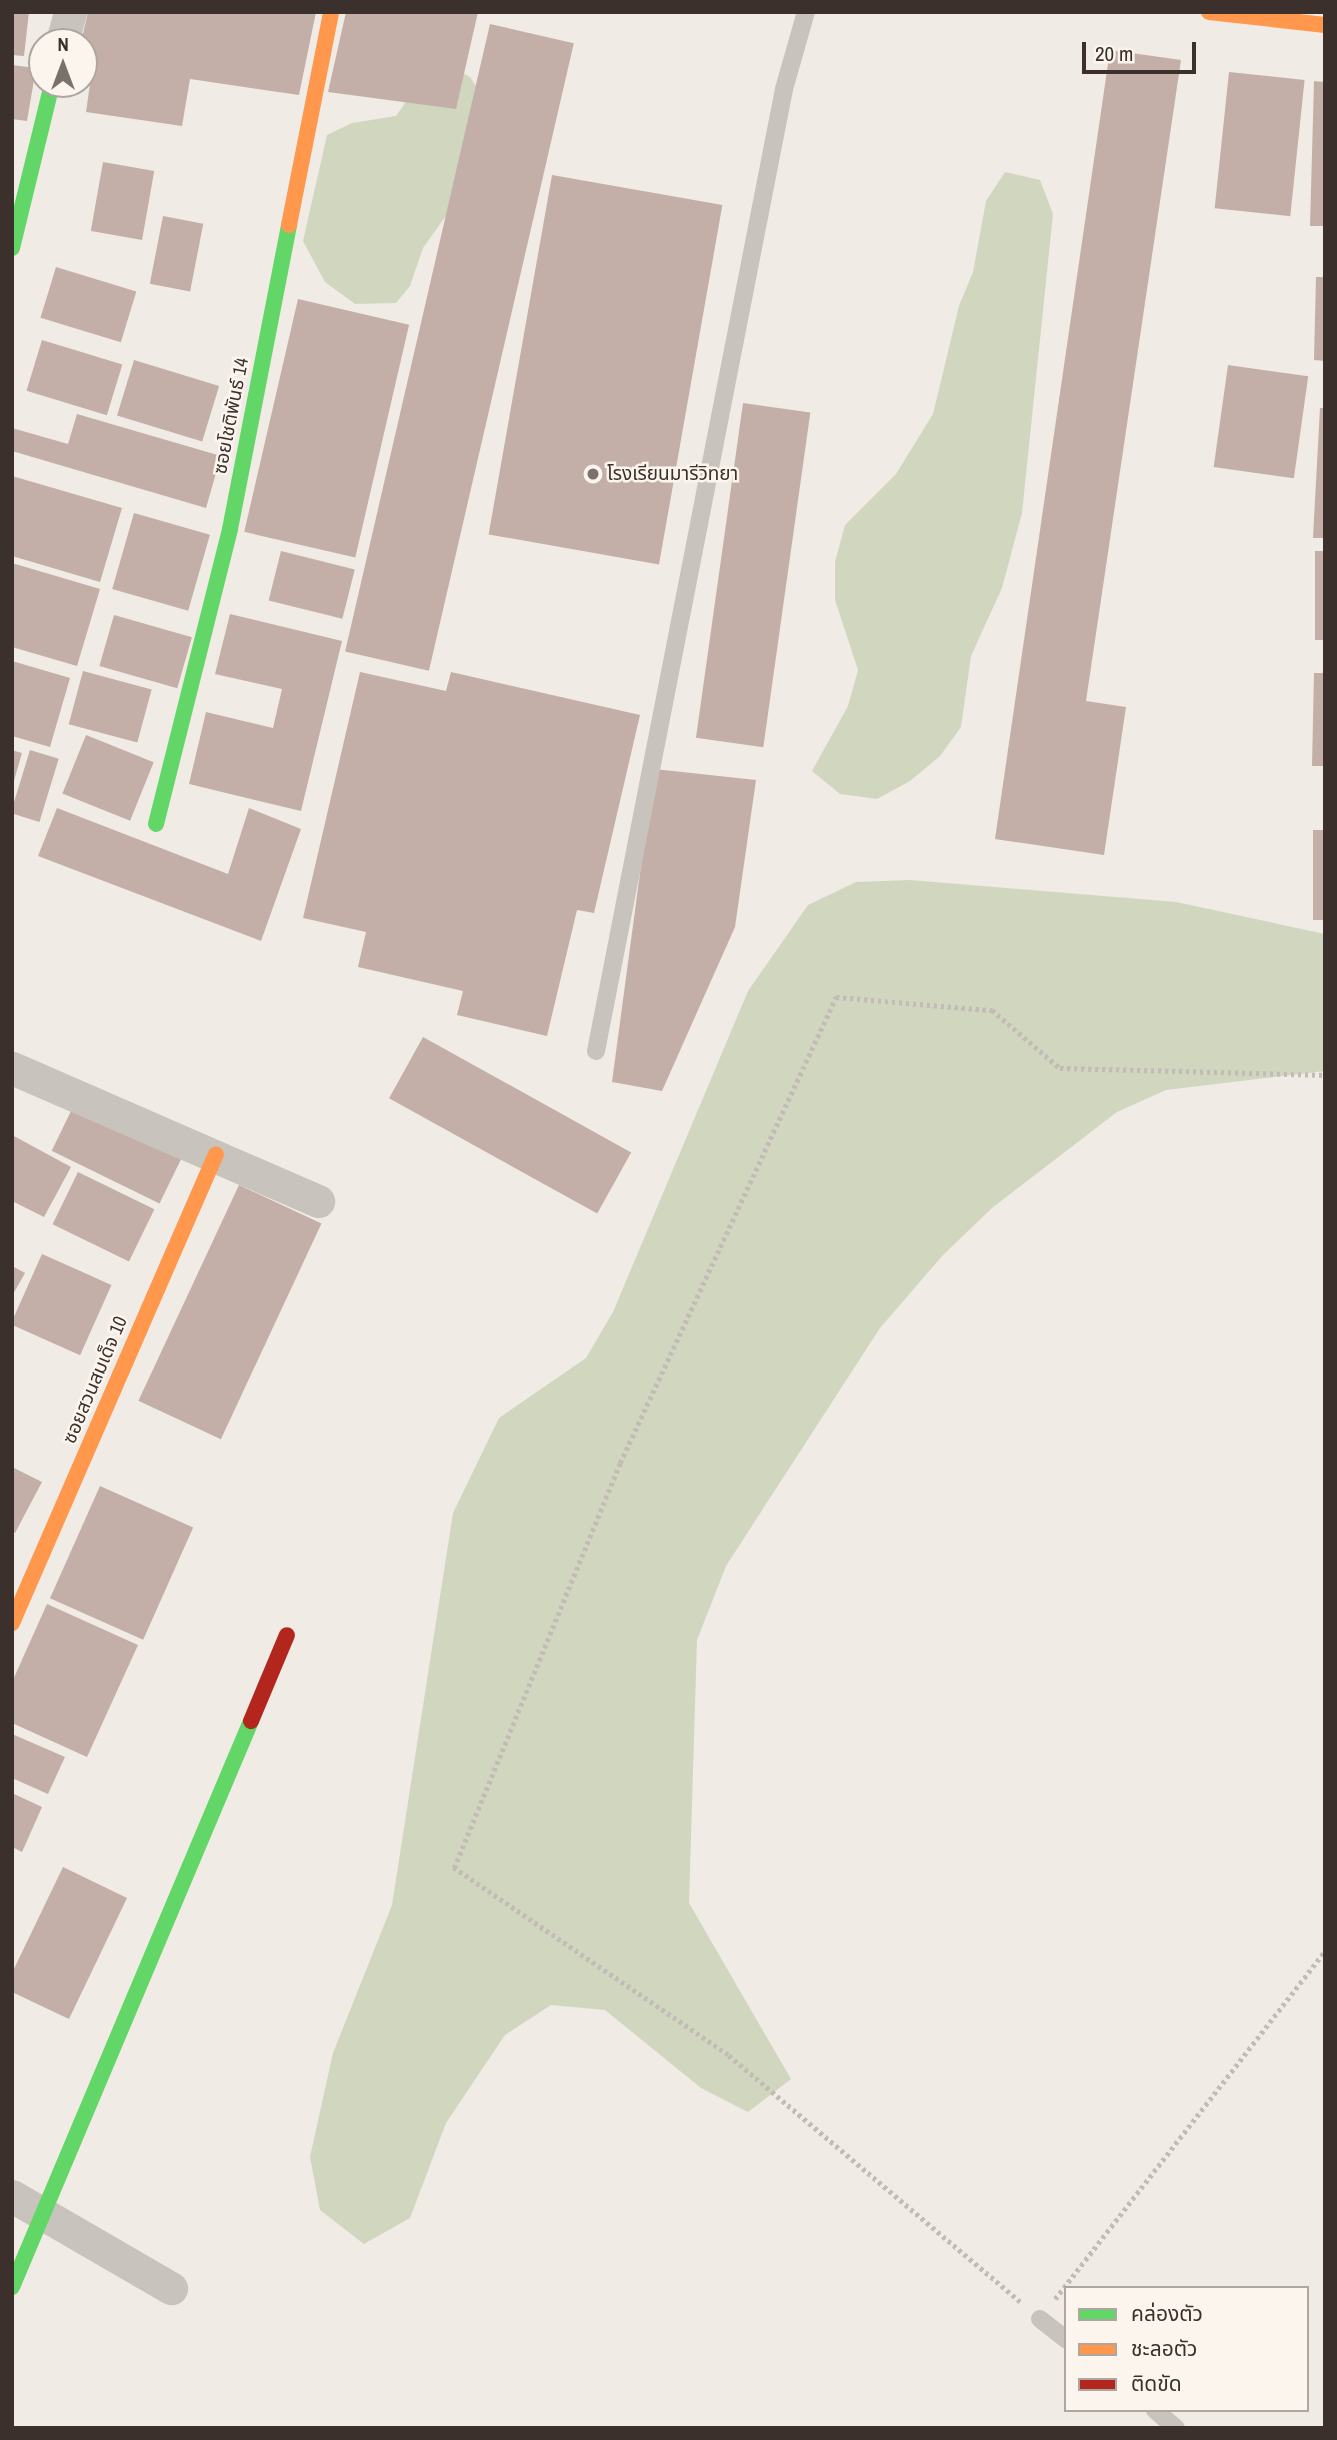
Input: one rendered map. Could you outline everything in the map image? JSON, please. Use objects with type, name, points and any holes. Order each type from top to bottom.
[{"type":"street","name":"ซอยโชติพันธ์ 14","points":[[156,824],[230,529],[331,12]]},
{"type":"street","points":[[1209,12],[1325,25]]},
{"type":"street","points":[[12,248],[49,98]]},
{"type":"street","points":[[12,1068],[216,1154],[318,1201]]},
{"type":"street","name":"ซอยสวนสมเด็จ 10","points":[[12,1623],[216,1154]]},
{"type":"street","points":[[12,2287],[288,1634]]},
{"type":"street","points":[[12,2196],[171,2288]]},
{"type":"lane","points":[[596,1051],[784,89],[806,12]]},
{"type":"lane","points":[[1040,2319],[1064,2337]]},
{"type":"lane","points":[[1157,2412],[1177,2428]]},
{"type":"path","points":[[1064,2288],[1040,2319],[728,2055],[454,1868],[620,1463],[836,997],[992,1010],[1059,1068],[1325,1075]]},
{"type":"path","points":[[1066,2286],[1325,1951]]},
{"type":"green space","points":[[454,68],[470,77],[480,92],[472,179],[423,248],[410,286],[396,303],[355,304],[325,282],[303,241],[327,135],[352,123],[396,116],[427,72]]},
{"type":"green space","points":[[1005,172],[1040,180],[1053,214],[1022,513],[1002,588],[971,656],[961,727],[940,756],[910,781],[877,799],[840,794],[812,771],[848,706],[858,670],[835,600],[835,562],[845,525],[896,474],[933,414],[959,306],[973,272],[986,201]]},
{"type":"green space","points":[[910,880],[1176,902],[1325,934],[1325,1071],[1166,1090],[1117,1112],[992,1208],[943,1255],[880,1328],[726,1566],[697,1640],[689,1903],[791,2079],[748,2112],[701,2088],[605,2010],[551,2005],[505,2035],[446,2123],[410,2218],[364,2244],[320,2210],[310,2157],[333,2053],[392,1905],[453,1513],[499,1418],[586,1358],[613,1312],[748,991],[808,905],[856,882]]},
{"type":"building","points":[[12,12],[29,12],[24,56],[12,55]]},
{"type":"building","points":[[88,12],[316,12],[299,95],[190,79],[182,126],[86,112],[88,98],[98,98],[98,28],[84,28]]},
{"type":"building","points":[[346,12],[478,12],[456,109],[328,92]]},
{"type":"building","points":[[490,24],[574,43],[429,671],[345,651]]},
{"type":"building","points":[[1110,50],[1181,60],[1086,701],[1126,707],[1104,855],[995,839]]},
{"type":"building","points":[[12,65],[28,67],[28,98],[31,98],[27,121],[12,119]]},
{"type":"building","points":[[1229,72],[1305,80],[1290,216],[1215,208]]},
{"type":"building","points":[[1314,81],[1325,82],[1325,226],[1310,226]]},
{"type":"building","points":[[103,162],[154,171],[142,240],[91,231]]},
{"type":"building","points":[[552,175],[722,205],[659,564],[489,534]]},
{"type":"building","points":[[163,216],[203,224],[190,292],[150,284]]},
{"type":"building","points":[[56,267],[136,292],[121,342],[41,318]]},
{"type":"building","points":[[1316,277],[1325,277],[1325,361],[1314,360]]},
{"type":"building","points":[[298,299],[409,325],[355,558],[244,532]]},
{"type":"building","points":[[42,340],[122,365],[107,415],[27,391]]},
{"type":"building","points":[[134,360],[219,386],[202,441],[117,415]]},
{"type":"building","points":[[1228,365],[1308,376],[1294,478],[1214,467]]},
{"type":"building","points":[[743,403],[810,412],[763,747],[696,738]]},
{"type":"building","points":[[1320,408],[1325,408],[1325,538],[1313,538]]},
{"type":"building","points":[[77,414],[221,456],[206,508],[12,451],[12,428],[68,444]]},
{"type":"building","points":[[12,476],[122,508],[100,582],[12,556]]},
{"type":"building","points":[[134,513],[210,535],[188,611],[112,589]]},
{"type":"building","points":[[281,551],[355,569],[342,619],[269,600]]},
{"type":"building","points":[[1315,551],[1325,551],[1325,640],[1315,640]]},
{"type":"building","points":[[12,563],[100,589],[77,666],[12,647]]},
{"type":"building","points":[[230,614],[342,641],[301,811],[189,784],[206,712],[273,728],[282,689],[215,674]]},
{"type":"building","points":[[114,615],[192,637],[177,688],[99,666]]},
{"type":"building","points":[[12,661],[70,678],[50,747],[12,736]]},
{"type":"building","points":[[83,671],[152,689],[137,743],[69,724]]},
{"type":"building","points":[[360,672],[446,691],[451,672],[640,715],[594,913],[577,910],[547,1036],[457,1015],[463,991],[358,967],[366,932],[303,918]]},
{"type":"building","points":[[1314,673],[1325,673],[1325,766],[1312,766]]},
{"type":"building","points":[[86,735],[154,762],[130,821],[62,793]]},
{"type":"building","points":[[12,750],[22,753],[13,784],[12,784]]},
{"type":"building","points":[[30,750],[59,759],[39,822],[12,814]]},
{"type":"building","points":[[654,769],[756,780],[735,927],[662,1091],[612,1082]]},
{"type":"building","points":[[57,808],[228,874],[249,808],[301,829],[261,941],[38,856]]},
{"type":"building","points":[[1313,830],[1325,830],[1325,920],[1313,920]]},
{"type":"building","points":[[423,1037],[631,1152],[597,1214],[389,1098]]},
{"type":"building","points":[[74,1105],[182,1158],[159,1203],[52,1151]]},
{"type":"building","points":[[12,1135],[71,1167],[44,1217],[12,1201]]},
{"type":"building","points":[[78,1172],[154,1209],[129,1261],[53,1224]]},
{"type":"building","points":[[239,1185],[321,1223],[221,1439],[138,1401]]},
{"type":"building","points":[[42,1254],[111,1285],[80,1355],[12,1325]]},
{"type":"building","points":[[12,1266],[25,1273],[12,1296]]},
{"type":"building","points":[[12,1467],[42,1482],[15,1533],[12,1532]]},
{"type":"building","points":[[100,1486],[193,1527],[143,1640],[50,1598]]},
{"type":"building","points":[[47,1604],[138,1645],[87,1757],[12,1723],[12,1682]]},
{"type":"building","points":[[12,1734],[65,1757],[48,1794],[12,1778]]},
{"type":"building","points":[[12,1793],[42,1807],[22,1852],[12,1847]]},
{"type":"building","points":[[63,1867],[127,1898],[69,2019],[12,1992],[12,1973]]},
{"type":"traffic: fast","points":[[12,248],[49,98]]},
{"type":"traffic: fast","points":[[156,824],[230,529],[289,225]]},
{"type":"traffic: fast","points":[[12,2287],[251,1721]]},
{"type":"traffic: slow","points":[[289,225],[331,12]]},
{"type":"traffic: slow","points":[[1209,12],[1325,25]]},
{"type":"traffic: slow","points":[[12,1623],[216,1154]]},
{"type":"traffic: jam","points":[[251,1721],[287,1635]]},
{"type":"place","name":"โรงเรียนมารีวิทยา","points":[[593,474]]}]
